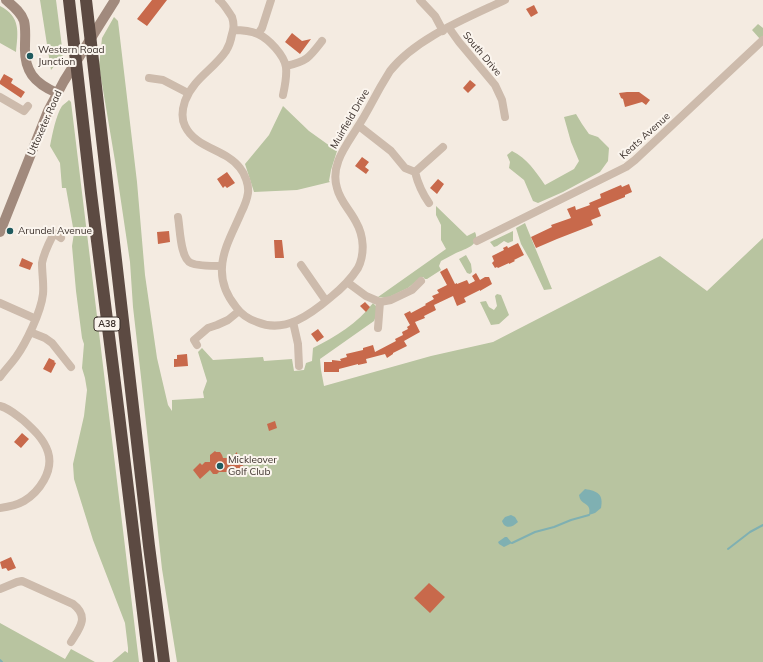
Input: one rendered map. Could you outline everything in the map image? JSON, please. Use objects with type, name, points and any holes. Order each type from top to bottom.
[{"type":"highway","name":"A38","points":[[69,0],[90,193],[149,662]]},
{"type":"highway","name":"A38","points":[[86,0],[149,546],[164,662]]},
{"type":"main road","points":[[6,0],[19,12],[24,21],[26,30],[25,59],[30,73],[42,85],[57,93]]},
{"type":"main road","name":"Uttoxeter Road","points":[[0,232],[48,111],[64,81],[113,3]]},
{"type":"street","points":[[219,0],[229,12],[233,21],[234,30],[258,34],[280,54],[286,66],[286,80],[283,95]]},
{"type":"street","points":[[258,34],[262,28],[271,0]]},
{"type":"street","name":"South Drive","points":[[420,0],[495,84],[502,100],[505,118]]},
{"type":"street","name":"Muirfield Drive","points":[[234,30],[227,49],[194,84],[188,93],[182,110],[182,115],[188,132],[196,140],[224,154],[233,161],[242,170],[247,183],[247,199],[225,251],[222,266],[224,287],[230,299],[239,311],[247,318],[269,326],[280,326],[302,319],[326,301],[348,282],[359,264],[362,254],[362,233],[358,223],[340,197],[335,181],[335,174],[340,154],[359,126],[390,72],[406,55],[422,43],[446,29],[505,0]]},
{"type":"street","name":"Keats Avenue","points":[[477,241],[626,167],[763,40]]},
{"type":"street","points":[[286,66],[309,58],[322,41]]},
{"type":"street","points":[[149,78],[163,80],[188,93]]},
{"type":"street","points":[[0,97],[24,111],[28,106]]},
{"type":"street","points":[[359,126],[391,151],[405,168],[416,172]]},
{"type":"street","points":[[416,172],[443,148]]},
{"type":"street","points":[[416,172],[418,184],[429,203]]},
{"type":"street","points":[[178,216],[183,226],[183,254],[187,261],[192,264],[222,266]]},
{"type":"street","points":[[0,377],[17,355],[30,332],[43,296],[42,263],[46,249],[54,234],[61,238]]},
{"type":"street","points":[[301,265],[326,301]]},
{"type":"street","points":[[348,282],[366,296],[380,302],[391,300],[412,290],[421,281]]},
{"type":"street","points":[[378,328],[380,302]]},
{"type":"street","points":[[0,303],[36,318]]},
{"type":"street","points":[[197,345],[194,340],[204,330],[218,326],[239,311]]},
{"type":"street","points":[[293,322],[298,344],[303,356],[299,366]]},
{"type":"street","points":[[30,332],[45,338],[52,343],[71,367]]},
{"type":"street","points":[[0,406],[10,410],[35,431],[48,452],[49,462],[46,476],[35,492],[22,502],[0,508]]},
{"type":"street","points":[[0,589],[22,581],[59,597],[77,607],[81,614],[82,623],[71,642]]},
{"type":"green space","points":[[40,0],[56,0],[63,55],[51,70]]},
{"type":"green space","points":[[0,6],[7,10],[15,20],[17,26],[16,52],[0,43]]},
{"type":"green space","points":[[114,17],[118,21],[137,182],[145,275],[157,358],[168,405],[172,411],[172,400],[204,398],[203,392],[207,381],[198,352],[202,348],[213,360],[263,357],[264,361],[292,359],[294,371],[304,370],[306,363],[312,361],[313,348],[346,329],[373,303],[376,306],[377,314],[374,321],[320,359],[324,386],[431,356],[493,342],[660,256],[707,291],[763,238],[763,662],[177,662],[162,569],[133,307],[130,262],[99,66],[102,38]]},
{"type":"green space","points":[[758,24],[763,28],[763,36],[760,39],[752,30]]},
{"type":"green space","points":[[69,100],[71,102],[139,662],[112,662],[125,651],[128,653],[125,623],[93,540],[74,479],[73,464],[84,416],[87,390],[82,368],[84,344],[76,291],[72,246],[74,233],[66,188],[62,188],[60,163],[50,146],[54,125],[58,114],[62,106]]},
{"type":"green space","points":[[283,106],[309,131],[337,151],[331,170],[330,182],[297,190],[254,192],[245,164],[269,135]]},
{"type":"green space","points":[[576,114],[589,134],[598,137],[609,148],[608,161],[600,172],[563,192],[538,203],[533,201],[524,180],[509,168],[510,162],[507,155],[512,151],[522,157],[531,166],[545,185],[574,169],[579,161],[571,142],[564,117]]},
{"type":"green space","points":[[436,206],[467,236],[475,232],[476,240],[468,248],[441,261],[439,266],[441,270],[427,279],[423,277],[420,278],[408,288],[387,298],[378,297],[446,249],[441,240],[441,225],[436,215]]},
{"type":"green space","points":[[525,223],[552,289],[544,290],[521,244],[516,228]]},
{"type":"green space","points":[[513,231],[513,241],[508,243],[504,241],[494,247],[490,242]]},
{"type":"green space","points":[[466,255],[471,264],[472,272],[470,274],[467,273],[459,259]]},
{"type":"green space","points":[[497,294],[501,295],[509,315],[499,324],[491,325],[480,302],[486,301],[489,307],[494,310],[497,306],[495,296]]},
{"type":"green space","points":[[0,623],[65,659],[71,649],[95,662],[0,662]]},
{"type":"water","points":[[585,489],[599,494],[602,503],[601,508],[595,513],[589,515],[588,506],[581,500],[579,495]]},
{"type":"water","points":[[511,515],[515,517],[518,522],[507,527],[502,521],[505,517]]},
{"type":"water","points":[[507,537],[512,543],[504,547],[498,542]]},
{"type":"building","points":[[152,0],[167,0],[147,26],[137,19]]},
{"type":"building","points":[[534,5],[538,13],[531,17],[526,9]]},
{"type":"building","points":[[292,33],[302,41],[311,39],[300,54],[285,42]]},
{"type":"building","points":[[4,74],[13,79],[11,83],[25,92],[21,98],[0,84]]},
{"type":"building","points":[[470,80],[476,85],[468,93],[463,88]]},
{"type":"building","points":[[639,92],[650,100],[646,105],[642,102],[625,107],[623,99],[619,93]]},
{"type":"building","points":[[362,157],[369,162],[365,167],[369,170],[366,174],[355,166]]},
{"type":"building","points":[[227,172],[235,183],[227,188],[225,186],[223,188],[217,179]]},
{"type":"building","points":[[438,179],[444,184],[437,194],[430,188]]},
{"type":"building","points":[[629,184],[632,192],[625,195],[625,197],[598,208],[601,216],[591,220],[593,225],[536,248],[531,237],[552,227],[551,225],[571,218],[567,209],[575,206],[576,210],[590,205],[589,203],[601,198],[600,194],[621,185],[622,187]]},
{"type":"building","points":[[169,231],[170,242],[158,244],[157,232]]},
{"type":"building","points":[[274,240],[282,240],[284,258],[275,258]]},
{"type":"building","points":[[518,243],[524,255],[509,264],[495,268],[492,263],[494,261],[492,256],[504,250],[503,248],[507,246],[508,248]]},
{"type":"building","points":[[22,258],[33,263],[30,270],[19,266]]},
{"type":"building","points":[[447,268],[455,284],[467,280],[469,284],[475,281],[472,276],[476,273],[480,280],[485,277],[489,277],[492,284],[464,298],[466,302],[457,306],[453,296],[434,305],[436,310],[424,316],[425,318],[415,322],[420,332],[404,341],[407,346],[393,353],[387,358],[385,354],[366,359],[367,363],[339,369],[339,372],[324,372],[324,362],[332,362],[332,360],[341,361],[340,359],[347,357],[346,354],[363,350],[363,348],[373,345],[375,352],[396,341],[395,339],[403,335],[402,332],[408,329],[407,327],[410,325],[404,314],[410,311],[411,313],[426,305],[425,304],[434,299],[432,296],[439,293],[437,290],[447,285],[440,272]]},
{"type":"building","points":[[365,302],[370,307],[366,312],[360,306]]},
{"type":"building","points":[[318,329],[324,337],[317,342],[311,334]]},
{"type":"building","points":[[187,354],[188,366],[174,367],[174,359],[177,359],[177,355]]},
{"type":"building","points":[[49,358],[56,363],[51,373],[43,369]]},
{"type":"building","points":[[275,421],[277,428],[269,431],[267,424]]},
{"type":"building","points":[[22,433],[29,439],[21,448],[14,442]]},
{"type":"building","name":"Mickleover Golf Club","points":[[215,451],[220,452],[223,458],[231,458],[237,452],[238,460],[242,459],[241,463],[244,467],[243,471],[239,475],[235,475],[234,473],[227,472],[213,474],[210,470],[200,479],[193,470],[200,463],[202,465],[205,462],[210,462],[210,455]]},
{"type":"building","points":[[11,557],[16,568],[8,571],[6,568],[2,569],[0,562]]},
{"type":"building","points":[[429,583],[445,597],[430,613],[414,598]]},
{"type":"waterway","points":[[512,543],[535,532],[589,515]]},
{"type":"waterway","points":[[728,549],[750,532],[763,525]]},
{"type":"place","name":"Western Road Junction","points":[[30,56]]},
{"type":"place","name":"Arundel Avenue","points":[[10,231]]},
{"type":"place","name":"Mickleover Golf Club","points":[[220,466]]}]
